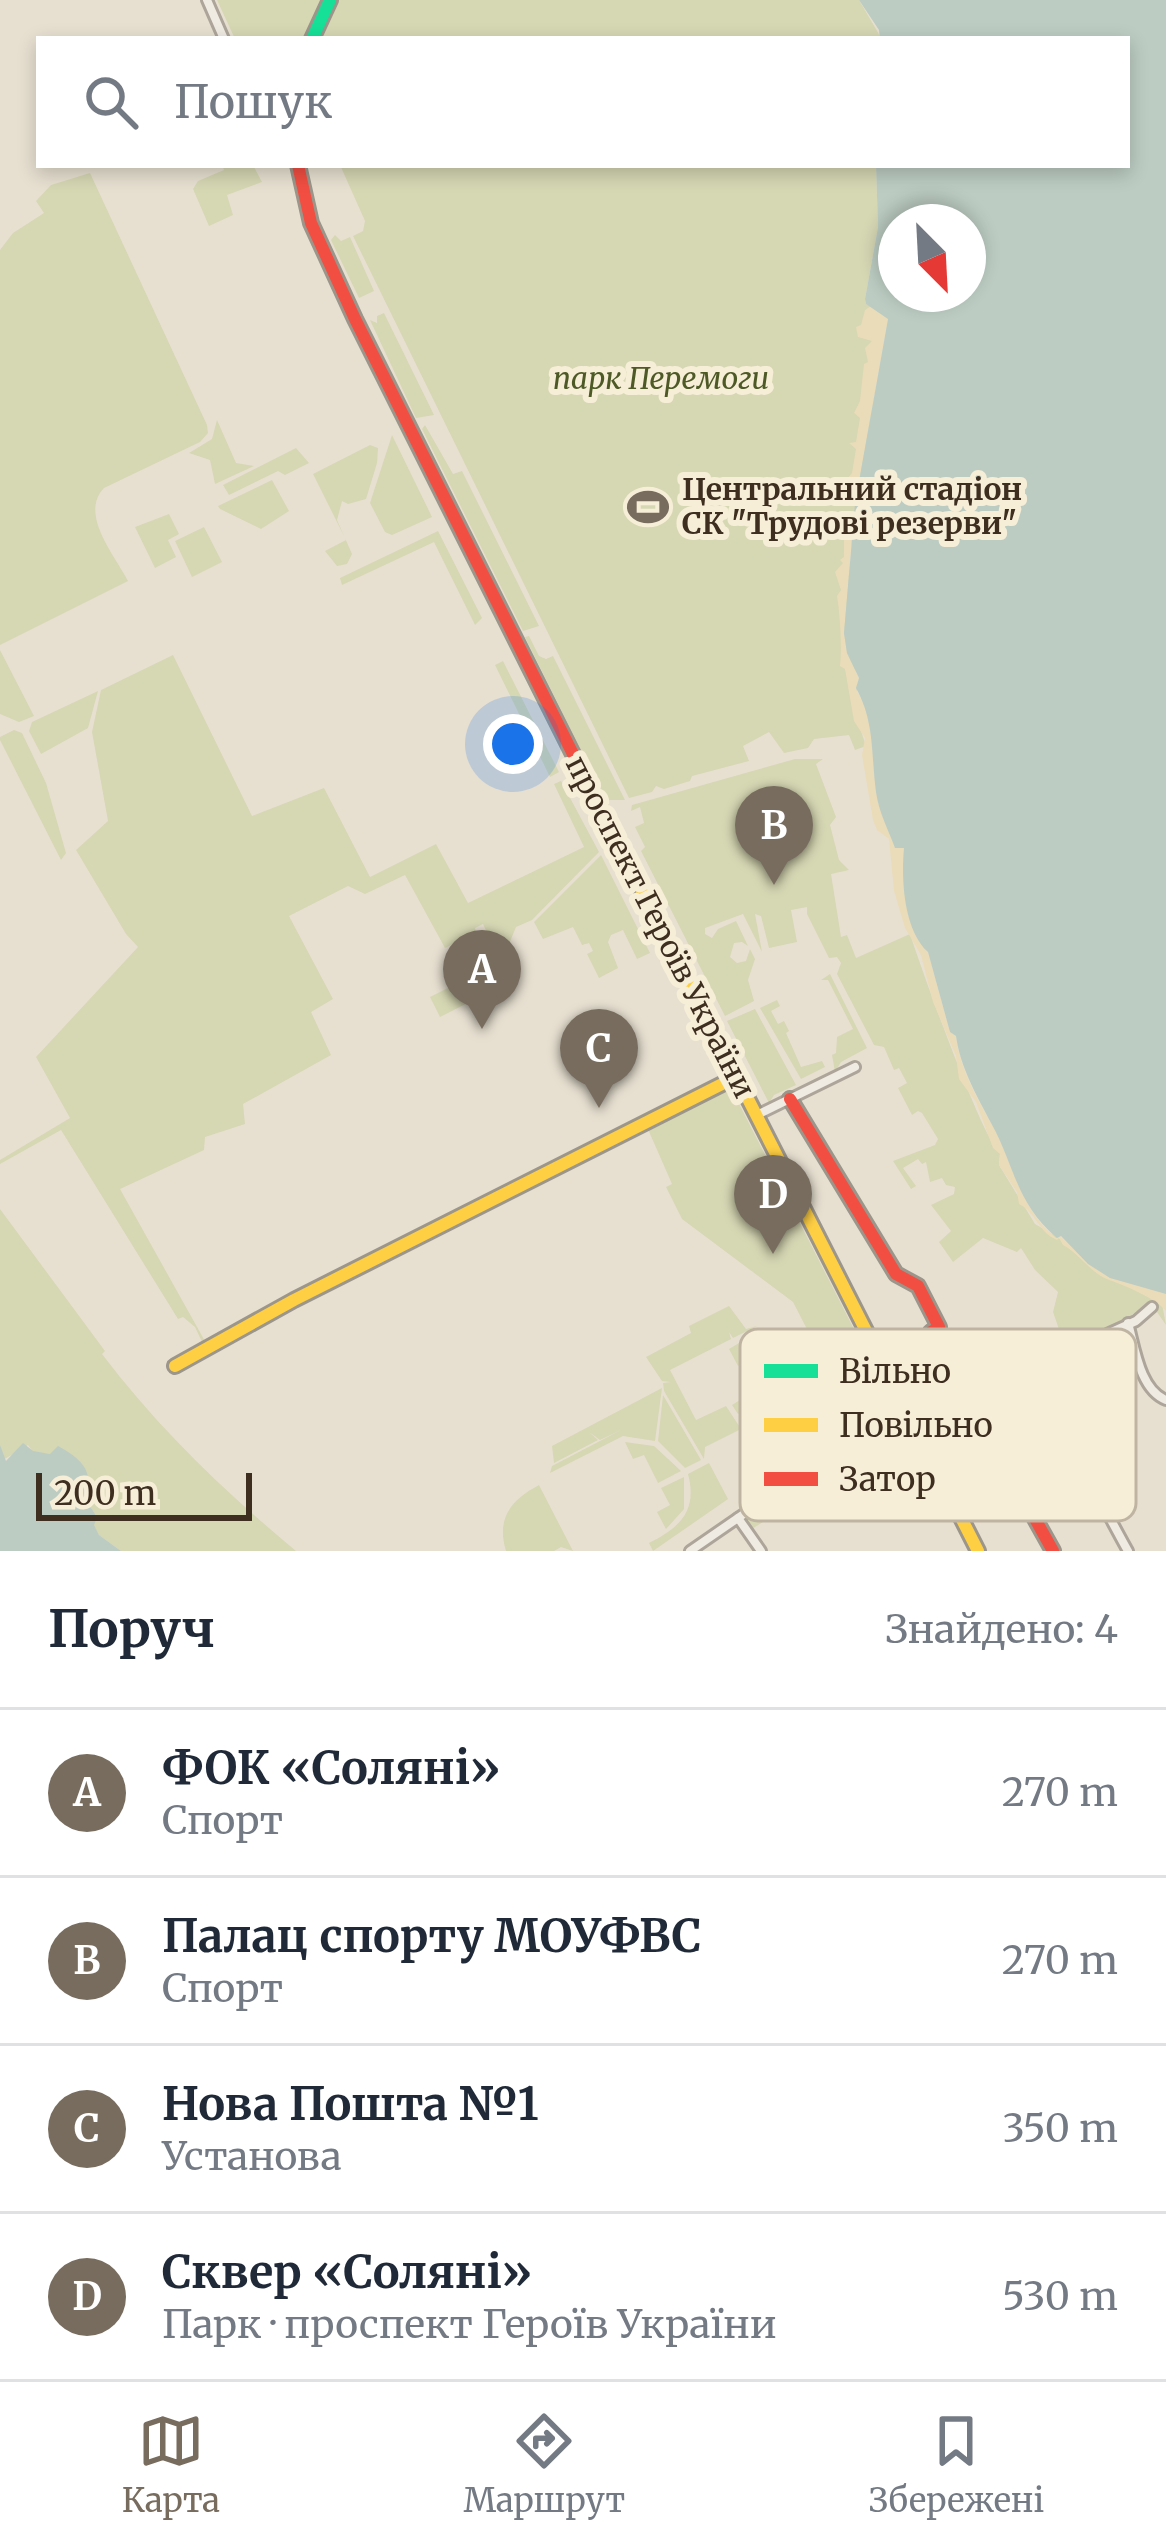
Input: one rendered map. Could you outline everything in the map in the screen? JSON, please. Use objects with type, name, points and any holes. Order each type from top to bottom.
[{"type":"main road","points":[[313,36],[330,0]]},
{"type":"main road","name":"проспект Героїв України","points":[[299,168],[311,223],[356,319],[865,1329]]},
{"type":"main road","points":[[176,1366],[312,1291],[736,1077]]},
{"type":"main road","points":[[790,1099],[896,1274],[918,1286],[939,1327],[936,1329]]},
{"type":"main road","name":"проспект Героїв України","points":[[963,1521],[978,1551]]},
{"type":"main road","points":[[1037,1521],[1053,1551]]},
{"type":"street","points":[[207,0],[223,36]]},
{"type":"street","points":[[756,1116],[855,1067]]},
{"type":"street","points":[[1115,1329],[1152,1307]]},
{"type":"street","points":[[1128,1323],[1130,1329]]},
{"type":"street","points":[[1136,1348],[1148,1385],[1154,1395],[1166,1400]]},
{"type":"street","points":[[690,1551],[738,1518],[760,1551]]},
{"type":"street","points":[[1111,1521],[1128,1551]]},
{"type":"green space","points":[[217,0],[859,0],[880,36],[234,36]]},
{"type":"green space","points":[[255,168],[262,182],[227,195],[233,215],[209,226],[193,189],[198,181],[224,170]]},
{"type":"green space","name":"парк Перемоги","points":[[341,168],[876,168],[878,227],[865,299],[886,315],[849,561],[859,725],[866,746],[855,750],[849,735],[814,739],[808,748],[784,753],[769,732],[743,746],[749,761],[629,798],[353,236],[363,231],[365,221]]},
{"type":"green space","points":[[90,173],[208,433],[200,442],[104,488],[97,498],[101,534],[128,581],[0,645],[0,250],[13,233],[44,213],[36,201],[51,185]]},
{"type":"green space","points":[[335,235],[341,241],[350,237],[374,291],[359,298],[331,240]]},
{"type":"green space","points":[[384,313],[434,415],[416,418],[370,320],[377,323],[377,316]]},
{"type":"green space","points":[[217,420],[236,463],[254,466],[215,484],[210,460],[189,453],[212,439]]},
{"type":"green space","points":[[425,425],[453,474],[462,471],[539,626],[523,631],[422,429]]},
{"type":"green space","points":[[392,435],[432,517],[392,535],[385,532],[370,503]]},
{"type":"green space","points":[[370,445],[378,448],[377,463],[366,499],[342,501],[337,520],[344,537],[313,474]]},
{"type":"green space","points":[[296,448],[309,463],[285,475],[278,471],[229,495],[223,485]]},
{"type":"green space","points":[[272,480],[289,511],[261,529],[218,506]]},
{"type":"green space","points":[[169,514],[179,534],[168,540],[176,557],[155,568],[135,527]]},
{"type":"green space","points":[[204,527],[222,562],[192,577],[175,541]]},
{"type":"green space","points":[[438,531],[482,618],[475,625],[434,542],[342,585],[340,578]]},
{"type":"green space","points":[[346,540],[352,554],[347,564],[337,566],[325,551]]},
{"type":"green space","points":[[529,636],[539,656],[553,656],[625,800],[606,800],[525,637]]},
{"type":"green space","points":[[0,650],[34,716],[19,722],[0,714]]},
{"type":"green space","points":[[173,655],[252,816],[324,788],[370,877],[436,844],[468,903],[584,847],[554,784],[561,781],[599,852],[532,920],[516,927],[509,944],[496,953],[483,924],[475,928],[476,933],[445,948],[405,875],[365,894],[348,886],[289,916],[333,999],[311,1012],[331,1055],[243,1104],[245,1124],[205,1137],[204,1150],[120,1189],[206,1343],[203,1344],[195,1327],[183,1317],[178,1319],[61,1130],[0,1164],[70,1118],[36,1057],[138,947],[76,850],[108,821],[92,732],[101,690]]},
{"type":"green space","points":[[503,661],[559,772],[550,777],[495,665]]},
{"type":"green space","points":[[98,691],[88,728],[41,754],[29,731],[32,722]]},
{"type":"green space","points":[[14,730],[22,733],[46,783],[66,853],[61,860],[0,740]]},
{"type":"green space","points":[[795,759],[823,759],[816,764],[836,817],[830,825],[839,860],[849,870],[831,874],[841,937],[847,935],[856,958],[910,934],[967,1087],[1000,1153],[999,1165],[1035,1224],[1059,1238],[1089,1266],[1162,1304],[1166,1325],[1150,1302],[1106,1329],[1059,1329],[1053,1312],[1058,1292],[1021,1248],[1017,1252],[983,1238],[953,1262],[939,1242],[951,1231],[931,1205],[954,1194],[955,1187],[942,1178],[930,1182],[926,1162],[918,1159],[903,1168],[916,1186],[911,1189],[893,1161],[935,1145],[938,1139],[922,1113],[912,1115],[898,1088],[907,1083],[899,1068],[894,1070],[884,1047],[874,1045],[837,974],[841,963],[837,957],[829,958],[807,907],[791,910],[797,942],[769,948],[761,916],[755,914],[762,952],[743,914],[705,928],[712,938],[718,929],[736,921],[748,946],[734,943],[730,957],[737,963],[746,961],[750,949],[755,959],[748,980],[754,1001],[725,1016],[641,851],[645,847],[635,827],[644,823],[640,807],[631,811],[632,805]]},
{"type":"green space","points":[[601,855],[650,953],[637,959],[623,930],[611,935],[608,942],[618,968],[599,978],[587,954],[593,951],[589,943],[582,945],[573,927],[543,939],[534,922]]},
{"type":"green space","points":[[486,969],[495,989],[440,1017],[430,997]]},
{"type":"green space","points":[[830,974],[867,1048],[841,1062],[835,1072],[832,1055],[837,1037],[853,1029],[828,980],[821,980]]},
{"type":"green space","points":[[777,1000],[780,1006],[771,1011],[778,1024],[784,1021],[801,1067],[822,1061],[825,1067],[801,1079],[760,1008]]},
{"type":"green space","points":[[755,1009],[796,1085],[774,1095],[769,1103],[727,1021]]},
{"type":"green space","points":[[722,1092],[733,1092],[854,1329],[807,1329],[793,1302],[682,1219],[647,1127]]},
{"type":"green space","points":[[0,1209],[146,1408],[218,1482],[296,1551],[121,1551],[93,1525],[97,1517],[86,1500],[90,1484],[50,1454],[33,1452],[28,1445],[3,1460]]},
{"type":"green space","points":[[729,1306],[746,1329],[733,1338],[729,1332],[731,1339],[670,1370],[696,1420],[726,1406],[740,1427],[705,1447],[704,1459],[664,1391],[663,1383],[671,1382],[662,1381],[646,1357],[691,1333],[689,1326]]},
{"type":"green space","points":[[740,1342],[740,1365],[738,1366],[729,1349]]},
{"type":"green space","points":[[662,1388],[655,1441],[623,1436],[550,1473],[552,1466],[621,1430],[600,1440],[589,1432],[598,1440],[554,1463],[552,1446]]},
{"type":"green space","points":[[663,1395],[701,1460],[685,1468],[658,1441]]},
{"type":"green space","points":[[625,1442],[654,1446],[681,1471],[658,1483],[644,1455],[633,1459]]},
{"type":"green space","points":[[709,1463],[728,1499],[653,1551],[649,1543],[684,1517],[690,1498],[688,1474]]},
{"type":"green space","points":[[684,1477],[684,1509],[666,1529],[657,1512],[670,1505],[661,1488]]},
{"type":"green space","points":[[539,1485],[573,1551],[561,1547],[506,1551],[503,1529],[508,1511]]},
{"type":"sand","points":[[871,306],[888,319],[855,504],[844,495],[825,498],[825,490],[838,486],[838,477],[847,479],[852,473],[856,449],[849,443],[856,442],[860,418],[854,413],[868,362],[865,348],[872,341],[858,337],[856,327]]},
{"type":"sand","points":[[844,525],[853,526],[844,633],[859,678],[856,689],[870,716],[877,794],[895,847],[904,848],[908,909],[928,952],[965,1070],[1025,1199],[1043,1226],[1056,1238],[1060,1236],[1110,1278],[1162,1290],[1166,1311],[1148,1297],[1096,1273],[1059,1238],[1057,1240],[1045,1232],[1019,1204],[976,1102],[959,1079],[956,1056],[894,891],[889,839],[873,820],[862,755],[865,738],[854,721],[845,669],[840,666],[837,596],[841,590],[835,572],[843,563]]},
{"type":"shaded area","points":[[859,0],[1166,0],[1166,1294],[1110,1278],[1088,1264],[1043,1225],[1024,1198],[965,1071],[928,952],[909,918],[904,848],[895,848],[879,807],[869,726],[844,633],[855,504],[888,319],[866,304],[865,299],[878,227],[876,168],[1130,168],[1130,36],[880,36]]},
{"type":"shaded area","points":[[23,1443],[33,1451],[50,1454],[58,1446],[80,1462],[89,1481],[86,1500],[97,1517],[94,1525],[99,1535],[121,1551],[0,1551],[0,1445],[6,1461]]},
{"type":"traffic: fast","points":[[313,36],[330,0]]},
{"type":"traffic: slow","points":[[600,808],[865,1329]]},
{"type":"traffic: slow","points":[[175,1366],[294,1300],[736,1077]]},
{"type":"traffic: slow","points":[[963,1521],[978,1551]]},
{"type":"traffic: jam","points":[[299,168],[311,223],[355,319],[600,808]]},
{"type":"traffic: jam","points":[[790,1099],[896,1274],[918,1286],[939,1327],[936,1329]]},
{"type":"traffic: jam","points":[[1036,1521],[1053,1551]]},
{"type":"place","name":"Центральний стадіон СК \"Трудові резерви\"","points":[[648,507]]},
{"type":"place","name":"Палац спорту МОУФВС","points":[[774,885]]},
{"type":"place","name":"ФОК «Соляні»","points":[[482,1029]]},
{"type":"place","name":"Нова Пошта №1","points":[[599,1108]]},
{"type":"place","name":"Сквер «Соляні»","points":[[773,1254]]}]
